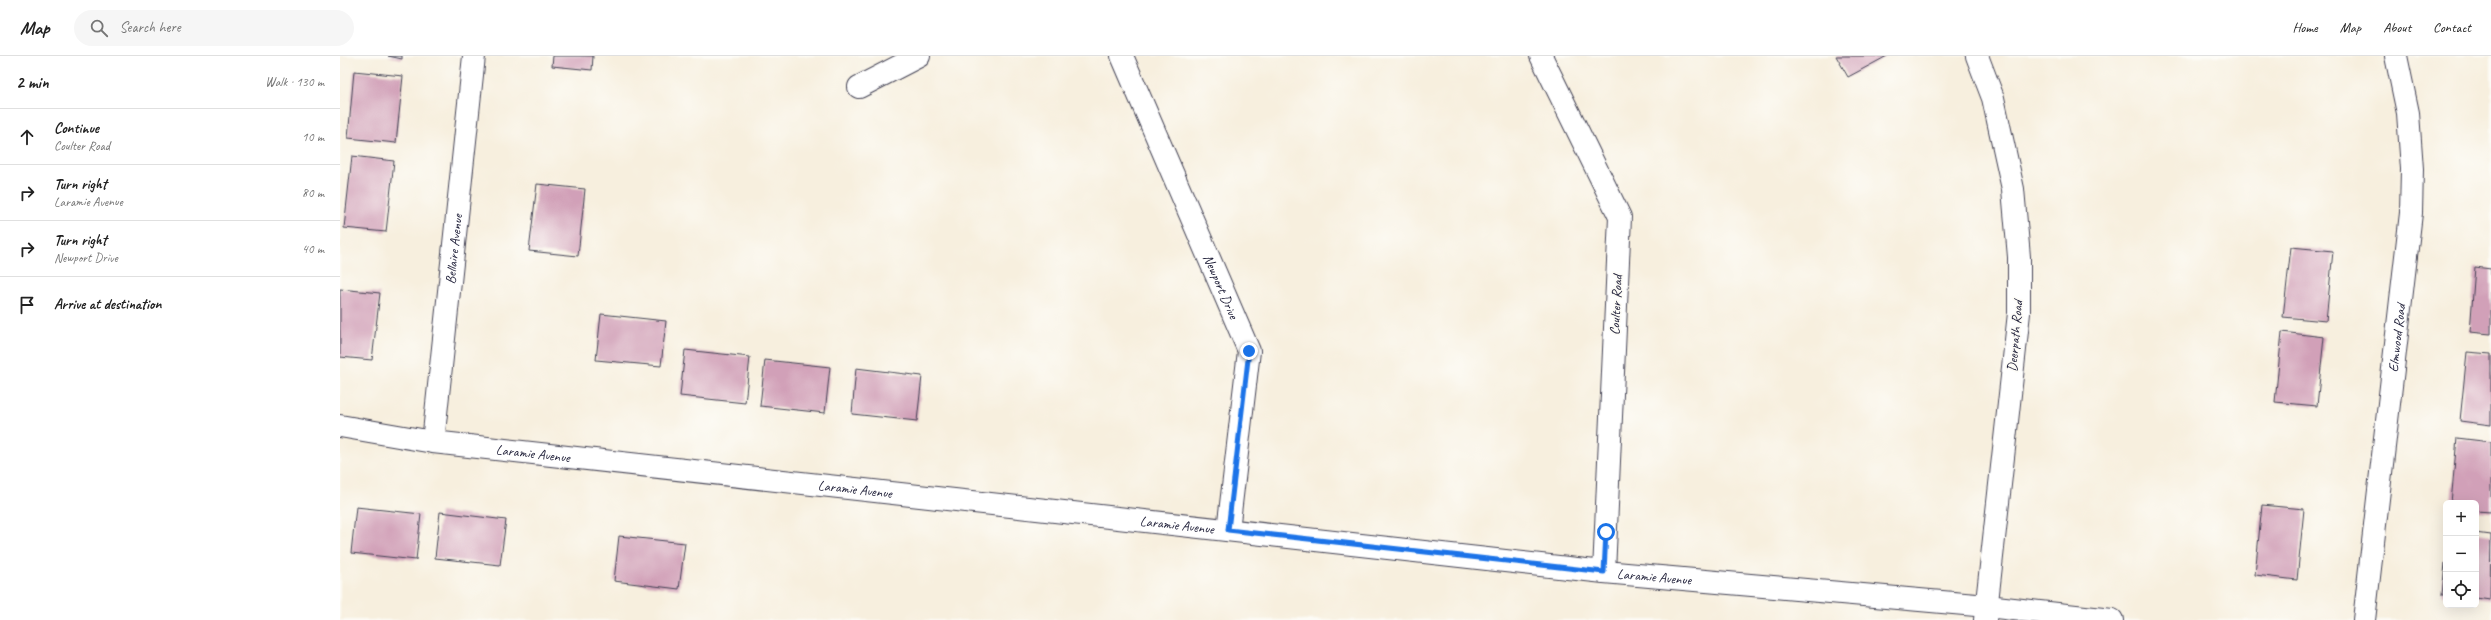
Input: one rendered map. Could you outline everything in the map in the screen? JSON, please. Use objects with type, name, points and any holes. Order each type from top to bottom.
[{"type":"street","name":"Bellaire Avenue","points":[[433,442],[474,56]]},
{"type":"street","points":[[859,87],[919,56]]},
{"type":"street","name":"Newport Drive","points":[[1122,56],[1249,351],[1228,530]]},
{"type":"street","name":"Coulter Road","points":[[1541,56],[1620,216],[1604,572]]},
{"type":"street","name":"Deerpath Road","points":[[1977,56],[1994,98],[2013,189],[2019,257],[2019,314],[1986,613]]},
{"type":"street","name":"Elmwood Road","points":[[2364,620],[2411,213],[2412,169],[2408,113],[2396,56]]},
{"type":"street","name":"Laramie Avenue","points":[[340,426],[433,442],[1604,572],[1986,613],[2112,620]]},
{"type":"building","points":[[388,56],[402,56],[402,59]]},
{"type":"building","points":[[553,56],[593,56],[592,70],[552,66]]},
{"type":"building","points":[[1836,56],[1887,56],[1848,77]]},
{"type":"building","points":[[354,71],[403,76],[396,143],[348,138]]},
{"type":"building","points":[[352,156],[394,161],[386,232],[344,228]]},
{"type":"building","points":[[537,184],[585,189],[578,256],[529,251]]},
{"type":"building","points":[[2291,247],[2333,251],[2326,321],[2283,317]]},
{"type":"building","points":[[2475,267],[2491,269],[2491,334],[2470,332]]},
{"type":"building","points":[[340,289],[380,293],[372,360],[340,357]]},
{"type":"building","points":[[601,314],[666,321],[661,366],[596,360]]},
{"type":"building","points":[[2282,332],[2324,337],[2317,406],[2275,402]]},
{"type":"building","points":[[685,350],[750,357],[745,403],[680,396]]},
{"type":"building","points":[[2467,352],[2491,354],[2491,425],[2460,421]]},
{"type":"building","points":[[765,360],[830,367],[825,413],[760,406]]},
{"type":"building","points":[[856,368],[922,376],[917,421],[852,414]]},
{"type":"building","points":[[2457,438],[2491,442],[2491,512],[2479,511],[2479,500],[2451,500]]},
{"type":"building","points":[[2262,505],[2304,509],[2297,580],[2255,575]]},
{"type":"building","points":[[356,507],[421,514],[416,560],[351,553]]},
{"type":"building","points":[[440,512],[506,520],[500,565],[435,558]]},
{"type":"building","points":[[2479,533],[2491,535],[2490,600],[2479,598]]},
{"type":"building","points":[[619,536],[685,543],[679,589],[614,581]]},
{"type":"route","points":[[1249,351],[1228,530],[1604,572],[1606,532]]}]
